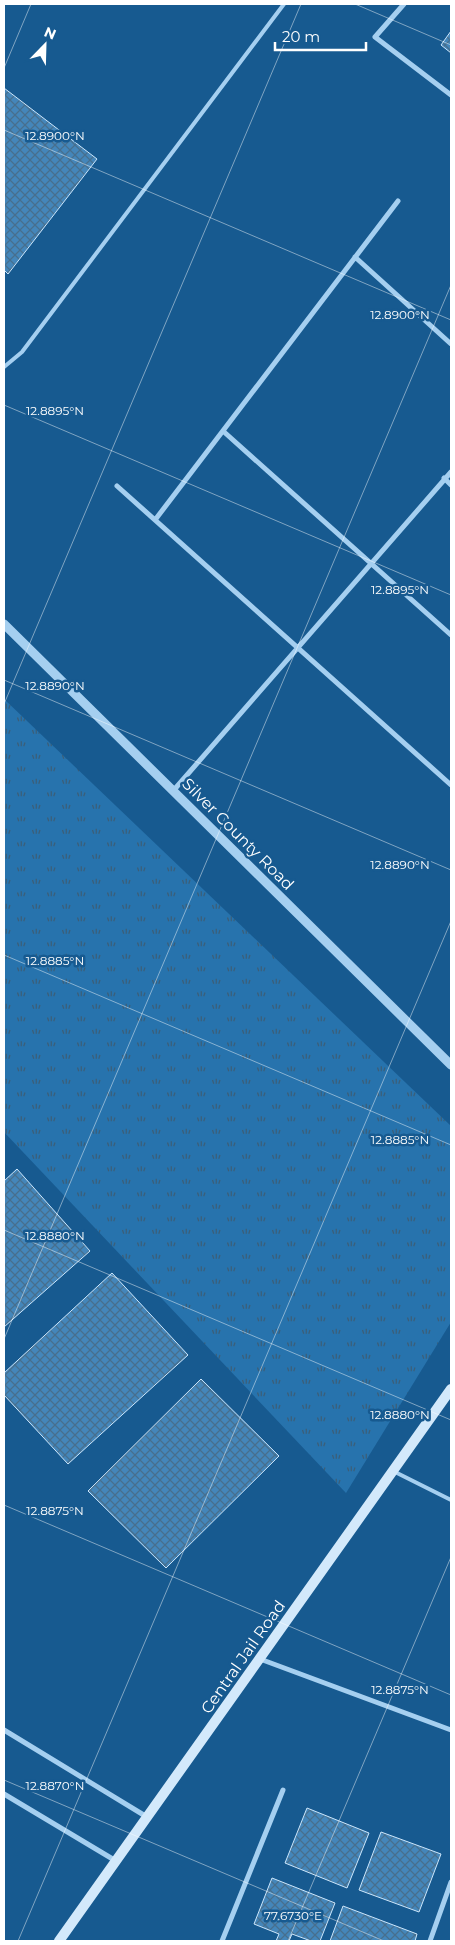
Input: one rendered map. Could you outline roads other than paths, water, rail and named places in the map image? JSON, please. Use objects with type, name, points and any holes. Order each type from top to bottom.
[{"type":"main road","name":"Central Jail Road","points":[[59,1941],[451,1389]]},
{"type":"street","points":[[404,4],[375,37],[451,95]]},
{"type":"street","points":[[155,520],[398,201]]},
{"type":"street","points":[[355,257],[451,344]]},
{"type":"street","points":[[223,431],[451,635]]},
{"type":"street","points":[[173,791],[451,472]]},
{"type":"street","points":[[444,478],[451,485]]},
{"type":"street","points":[[117,486],[451,785]]},
{"type":"street","name":"Silver County Road","points":[[4,624],[451,1065]]},
{"type":"street","points":[[259,1659],[451,1730]]},
{"type":"street","points":[[4,1730],[147,1817]]},
{"type":"street","points":[[222,1941],[282,1790]]},
{"type":"street","points":[[4,1794],[116,1861]]},
{"type":"street","points":[[430,1941],[451,1882]]},
{"type":"lane","points":[[4,367],[22,352],[284,4]]},
{"type":"lane","points":[[393,1471],[451,1500]]}]
